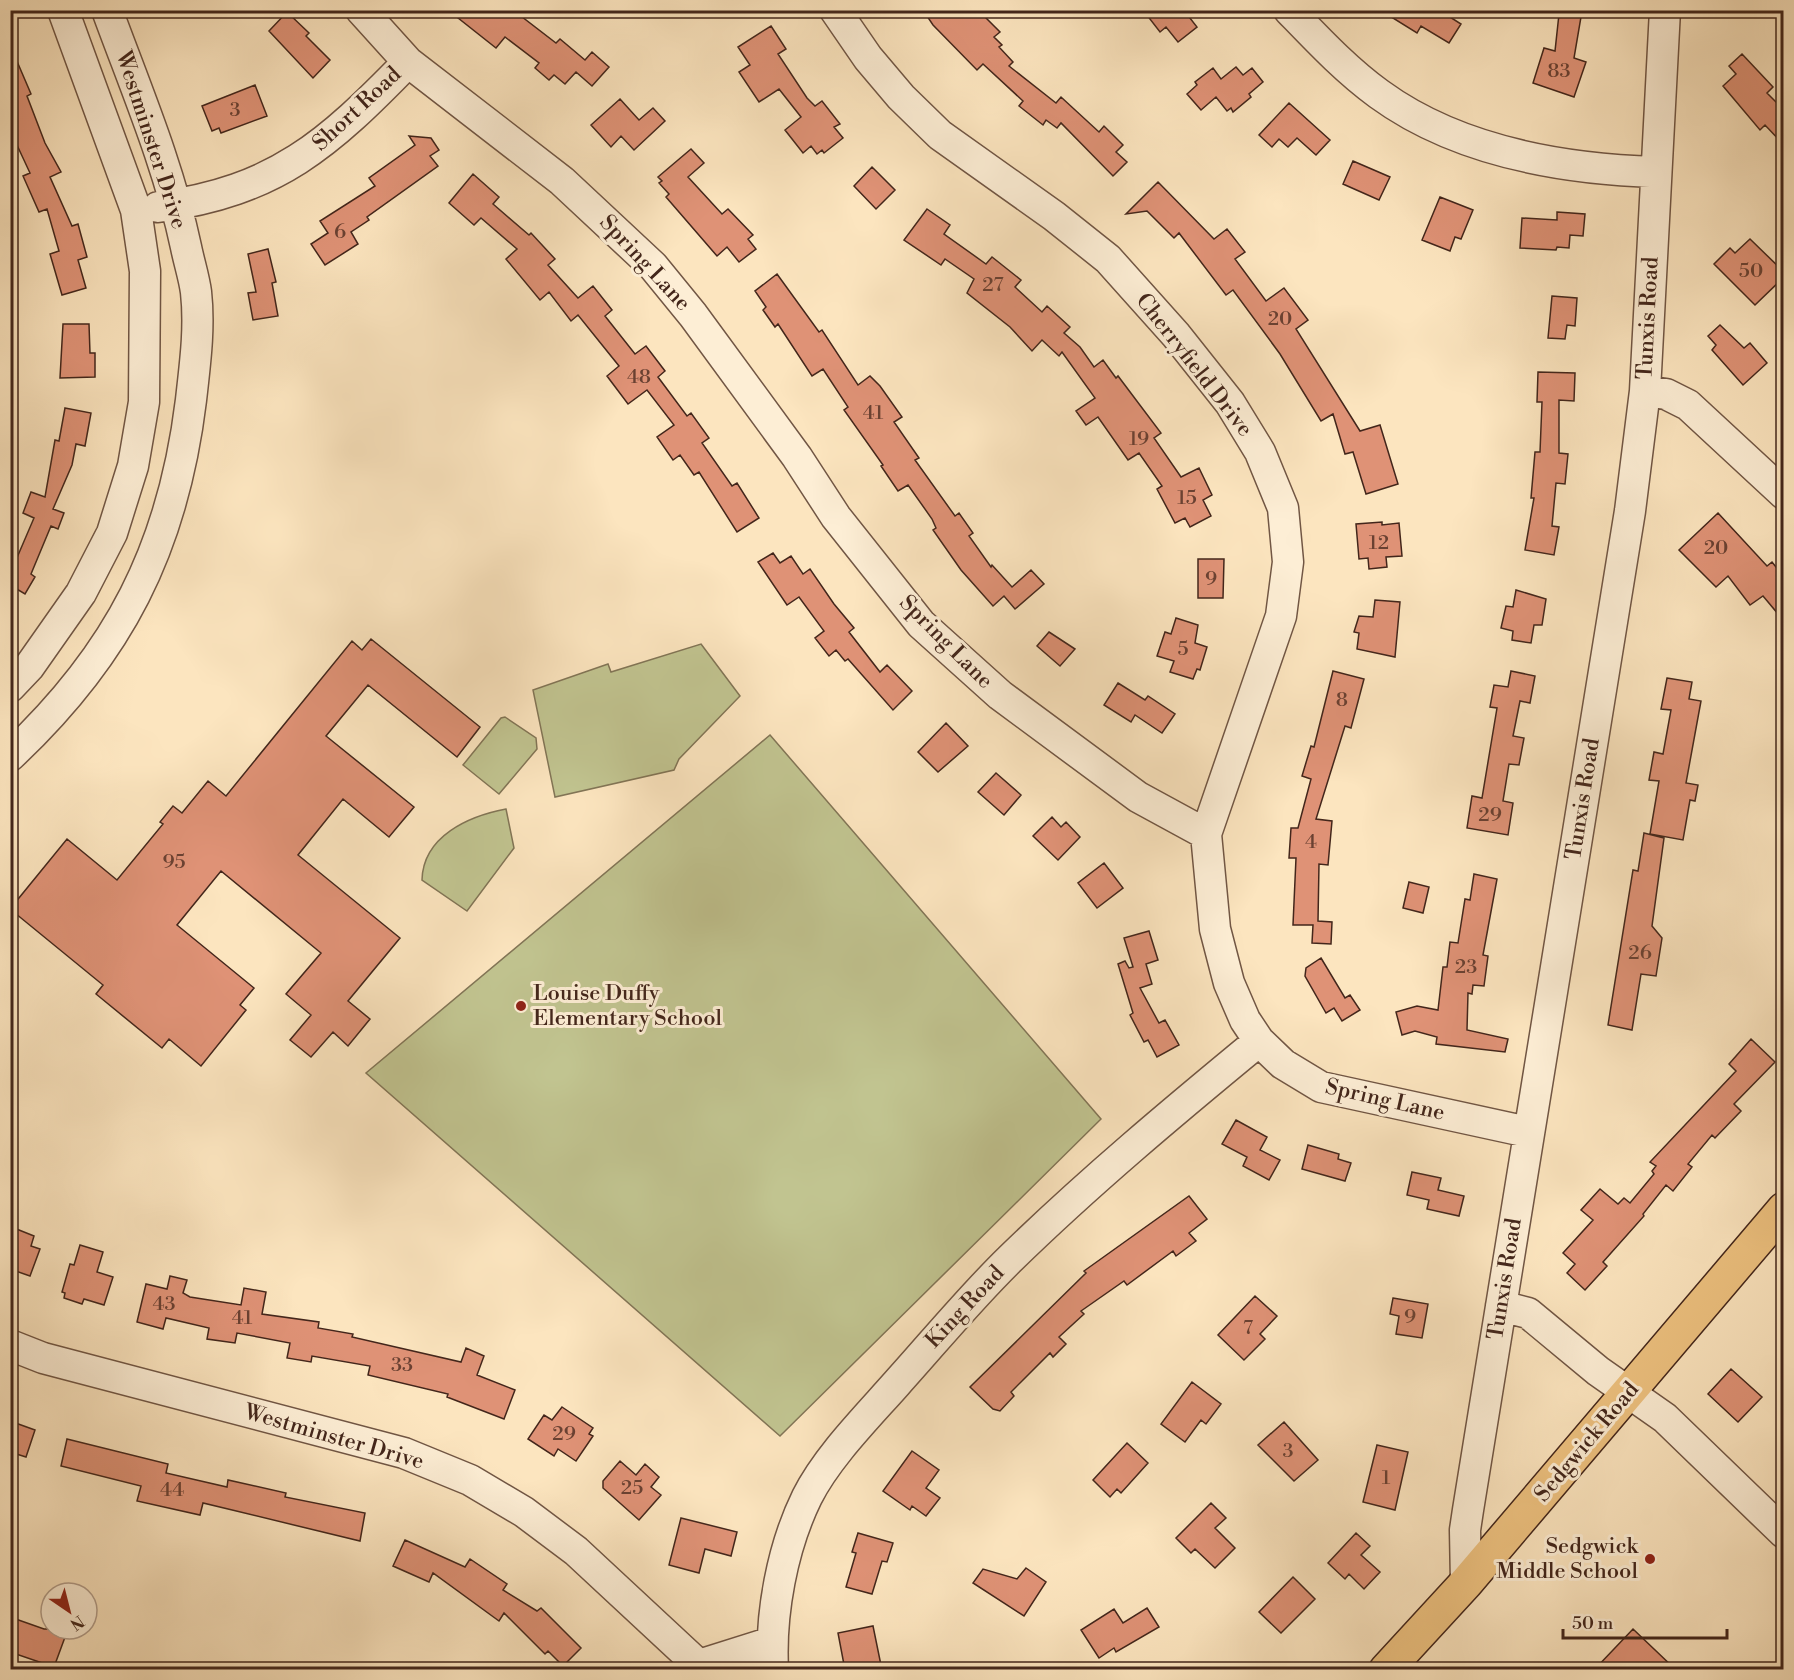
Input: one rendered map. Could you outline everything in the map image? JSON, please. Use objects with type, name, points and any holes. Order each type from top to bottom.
[{"type":"main road","name":"Sedgwick Road","points":[[1386,1670],[1467,1583],[1784,1209]]},
{"type":"street","name":"Westminster Drive","points":[[10,687],[30,667],[81,593],[112,533],[133,466],[144,402],[145,271],[136,210],[63,10]]},
{"type":"street","name":"Westminster Drive","points":[[10,756],[66,701],[112,637],[151,563],[166,523],[188,422],[197,350],[196,291],[177,204],[107,10]]},
{"type":"street","name":"Spring Lane","points":[[361,10],[408,62],[562,180],[653,266],[755,400],[836,517],[921,624],[1000,695],[1138,797],[1206,834],[1215,929],[1229,983],[1245,1020],[1259,1041],[1283,1064],[1321,1087],[1528,1132]]},
{"type":"street","name":"Cherryfield Drive","points":[[835,10],[888,82],[940,135],[1054,216],[1108,259],[1183,343],[1230,403],[1260,452],[1283,508],[1288,562],[1281,616],[1206,834]]},
{"type":"street","points":[[1289,10],[1344,66],[1380,96],[1444,130],[1504,152],[1555,162],[1656,172]]},
{"type":"street","name":"Tunxis Road","points":[[1467,1583],[1465,1530],[1628,523],[1645,391],[1665,10]]},
{"type":"street","name":"Short Road","points":[[136,210],[177,204],[251,186],[306,156],[354,118],[408,62]]},
{"type":"street","points":[[1645,391],[1666,394],[1688,405],[1784,494]]},
{"type":"street","name":"King Road","points":[[701,1667],[773,1656],[782,1578],[797,1520],[818,1479],[865,1418],[1009,1260],[1161,1122],[1259,1041]]},
{"type":"street","points":[[1501,1306],[1528,1313],[1598,1371],[1665,1418],[1784,1533]]},
{"type":"street","name":"Westminster Drive","points":[[10,1345],[43,1358],[404,1453],[470,1480],[524,1512],[576,1551],[701,1667]]},
{"type":"green space","points":[[701,644],[740,696],[679,759],[674,770],[555,797],[533,690],[608,664],[611,672]]},
{"type":"green space","points":[[505,717],[536,738],[537,749],[499,794],[463,765],[501,718]]},
{"type":"green space","points":[[770,735],[1101,1119],[780,1436],[366,1073]]},
{"type":"green space","points":[[506,809],[514,848],[467,911],[422,880],[424,865],[430,851],[439,840],[463,823]]},
{"type":"building","points":[[448,10],[513,10],[556,43],[560,39],[585,60],[592,52],[609,67],[592,86],[576,72],[565,84],[554,75],[549,80],[535,68],[539,63],[505,37],[496,48]]},
{"type":"building","points":[[923,10],[978,10],[1000,32],[994,37],[1002,45],[999,47],[1013,62],[1009,66],[1056,103],[1061,97],[1099,132],[1104,126],[1123,145],[1116,152],[1127,162],[1113,176],[1061,123],[1057,128],[1046,120],[1043,125],[1019,106],[1023,101],[983,64],[977,70],[933,25]]},
{"type":"building","points":[[1143,10],[1189,10],[1186,13],[1197,27],[1178,42],[1166,27],[1160,32]]},
{"type":"building","points":[[1380,10],[1439,10],[1461,24],[1449,43],[1421,26],[1417,33]]},
{"type":"building","points":[[287,12],[309,33],[306,36],[330,60],[313,78],[269,31]]},
{"type":"building","points":[[1559,14],[1581,17],[1574,58],[1586,62],[1574,97],[1533,83],[1544,48],[1555,51]]},
{"type":"building","points":[[771,26],[786,49],[778,54],[807,98],[815,106],[822,101],[840,124],[834,127],[843,138],[824,153],[822,150],[817,154],[811,146],[803,153],[785,130],[801,117],[779,89],[759,102],[739,72],[750,65],[738,47]]},
{"type":"building","points":[[10,45],[31,94],[27,96],[45,143],[61,172],[50,177],[72,226],[78,224],[87,257],[78,260],[86,288],[62,295],[50,254],[59,251],[47,209],[39,212],[23,176],[30,173],[10,130]]},
{"type":"building","points":[[1742,54],[1773,87],[1767,93],[1784,110],[1784,145],[1765,125],[1760,130],[1723,86],[1736,74],[1729,66]]},
{"type":"building","points":[[1236,67],[1243,75],[1252,68],[1263,82],[1249,94],[1251,97],[1233,112],[1231,108],[1227,111],[1216,97],[1201,110],[1187,94],[1197,85],[1195,82],[1213,68],[1221,79]]},
{"type":"building","points":[[255,85],[267,116],[221,133],[219,128],[212,131],[202,106]]},
{"type":"building","points":[[620,99],[639,120],[653,108],[665,121],[634,150],[621,136],[611,147],[591,125]]},
{"type":"building","points":[[1289,103],[1330,140],[1316,155],[1297,138],[1288,147],[1279,139],[1272,147],[1259,135]]},
{"type":"building","points":[[409,136],[431,138],[439,150],[430,156],[438,166],[367,217],[369,220],[351,232],[358,244],[325,265],[311,244],[328,233],[320,221],[375,186],[369,178],[415,145]]},
{"type":"building","points":[[691,149],[704,163],[688,177],[722,214],[728,209],[753,235],[748,239],[756,249],[739,262],[727,247],[717,256],[666,197],[669,194],[659,183],[662,181],[658,177]]},
{"type":"building","points":[[1353,161],[1390,177],[1379,200],[1343,184]]},
{"type":"building","points":[[872,167],[895,190],[876,209],[854,186]]},
{"type":"building","points":[[473,174],[499,197],[493,204],[529,235],[531,233],[555,259],[548,265],[578,298],[593,286],[612,310],[605,316],[635,354],[646,346],[665,371],[658,377],[687,416],[691,413],[709,438],[702,443],[732,486],[737,483],[759,518],[737,532],[699,472],[694,475],[680,455],[673,460],[657,437],[674,425],[647,390],[628,404],[607,376],[619,366],[578,315],[571,321],[549,292],[540,300],[506,259],[517,249],[481,218],[474,225],[449,203]]},
{"type":"building","points":[[1158,182],[1214,239],[1227,229],[1245,252],[1235,259],[1266,301],[1284,288],[1308,320],[1296,329],[1360,431],[1380,425],[1398,484],[1366,494],[1353,452],[1345,454],[1333,414],[1321,421],[1280,354],[1233,290],[1226,295],[1179,233],[1174,238],[1147,211],[1126,214]]},
{"type":"building","points":[[1440,197],[1473,210],[1461,239],[1455,237],[1450,251],[1422,240]]},
{"type":"building","points":[[927,209],[950,225],[944,234],[986,264],[992,257],[1021,280],[1015,287],[1042,312],[1047,306],[1070,327],[1064,333],[1080,347],[1094,367],[1103,360],[1116,378],[1118,376],[1161,433],[1154,438],[1181,477],[1199,468],[1212,495],[1203,500],[1211,516],[1190,527],[1185,518],[1175,523],[1157,489],[1162,486],[1139,453],[1128,460],[1098,417],[1086,425],[1076,411],[1095,398],[1062,352],[1059,356],[1042,340],[1032,351],[1010,327],[967,293],[974,279],[945,259],[941,265],[904,240]]},
{"type":"building","points":[[1557,212],[1585,214],[1583,236],[1570,235],[1569,248],[1557,247],[1556,250],[1520,248],[1522,218],[1557,220]]},
{"type":"building","points":[[1750,239],[1784,272],[1784,277],[1755,305],[1714,264],[1730,248],[1735,253]]},
{"type":"building","points":[[268,249],[276,282],[272,283],[278,316],[253,320],[248,293],[256,292],[248,254]]},
{"type":"building","points":[[777,274],[819,332],[822,330],[858,385],[870,376],[880,386],[902,417],[894,422],[919,458],[915,460],[955,516],[959,513],[973,533],[969,536],[991,567],[992,565],[1012,587],[1031,570],[1044,584],[1015,609],[1004,596],[993,606],[961,570],[933,530],[936,528],[932,519],[908,485],[898,491],[881,466],[883,465],[844,410],[848,407],[823,369],[812,376],[778,324],[775,327],[763,310],[766,307],[755,291]]},
{"type":"building","points":[[1552,296],[1577,298],[1575,326],[1567,325],[1565,339],[1548,338]]},
{"type":"building","points":[[63,324],[89,324],[90,353],[95,353],[95,377],[60,378]]},
{"type":"building","points":[[1720,325],[1744,348],[1750,343],[1767,363],[1743,385],[1712,350],[1716,345],[1708,336]]},
{"type":"building","points":[[1538,372],[1575,373],[1574,401],[1559,400],[1559,453],[1568,454],[1565,484],[1556,483],[1552,526],[1559,527],[1554,555],[1525,550],[1534,498],[1531,498],[1535,452],[1540,452],[1542,402],[1537,402]]},
{"type":"building","points":[[65,408],[91,413],[85,446],[76,444],[72,465],[53,509],[64,513],[58,529],[51,526],[31,574],[35,577],[25,594],[10,585],[10,574],[34,518],[23,513],[31,492],[45,497],[55,440],[59,441]]},
{"type":"building","points":[[1718,513],[1767,566],[1772,562],[1784,577],[1784,621],[1763,596],[1750,605],[1728,576],[1716,587],[1679,550]]},
{"type":"building","points":[[1382,522],[1382,525],[1399,523],[1402,556],[1386,557],[1387,567],[1369,569],[1368,558],[1359,559],[1356,524]]},
{"type":"building","points":[[773,553],[780,563],[791,556],[803,574],[810,569],[854,628],[849,632],[880,672],[887,665],[912,691],[893,710],[848,659],[845,661],[836,650],[829,656],[815,638],[824,631],[799,597],[787,605],[758,562]]},
{"type":"building","points":[[1198,559],[1224,559],[1223,598],[1198,598]]},
{"type":"building","points":[[1516,590],[1546,599],[1542,625],[1534,625],[1531,643],[1512,640],[1513,631],[1501,628],[1506,606],[1513,607]]},
{"type":"building","points":[[1375,600],[1400,602],[1395,657],[1357,649],[1359,633],[1354,632],[1359,616],[1373,617]]},
{"type":"building","points":[[1176,618],[1198,625],[1195,643],[1207,647],[1200,670],[1197,669],[1193,679],[1170,672],[1174,661],[1157,656],[1165,632],[1171,634]]},
{"type":"building","points":[[1049,632],[1075,649],[1060,666],[1037,646]]},
{"type":"building","points":[[371,639],[480,727],[457,757],[368,685],[326,736],[414,807],[389,837],[343,799],[298,855],[400,938],[348,1001],[370,1019],[348,1046],[333,1032],[311,1057],[290,1040],[311,1015],[286,994],[321,953],[221,871],[177,925],[254,988],[240,1005],[246,1010],[201,1066],[169,1039],[162,1048],[96,994],[103,985],[10,909],[67,839],[117,880],[163,824],[160,822],[173,806],[182,813],[208,781],[226,796],[352,641],[362,650]]},
{"type":"building","points":[[1333,671],[1364,679],[1351,728],[1345,726],[1316,819],[1332,821],[1328,865],[1319,864],[1318,921],[1332,922],[1331,944],[1312,943],[1313,925],[1293,925],[1296,858],[1289,858],[1291,828],[1298,828],[1311,779],[1302,776],[1311,746],[1314,747]]},
{"type":"building","points":[[1511,671],[1535,676],[1530,703],[1520,701],[1513,736],[1524,738],[1519,765],[1509,764],[1503,801],[1513,803],[1508,835],[1467,828],[1472,796],[1482,798],[1497,708],[1490,707],[1494,685],[1508,687]]},
{"type":"building","points":[[1667,678],[1692,682],[1689,699],[1701,701],[1686,783],[1698,785],[1695,801],[1690,800],[1683,840],[1650,834],[1659,781],[1649,780],[1654,752],[1663,754],[1671,710],[1661,709]]},
{"type":"building","points":[[1118,683],[1145,700],[1148,696],[1175,714],[1162,733],[1135,715],[1131,722],[1104,705]]},
{"type":"building","points":[[946,723],[968,746],[938,772],[918,752]]},
{"type":"building","points":[[996,773],[1021,795],[1004,815],[978,792]]},
{"type":"building","points":[[1052,817],[1061,827],[1066,822],[1080,837],[1058,860],[1033,836]]},
{"type":"building","points":[[1644,833],[1664,838],[1652,926],[1662,938],[1656,976],[1641,974],[1632,1030],[1608,1025],[1633,870],[1638,871]]},
{"type":"building","points":[[1104,863],[1123,888],[1097,908],[1078,883]]},
{"type":"building","points":[[1474,874],[1497,879],[1483,955],[1488,956],[1484,986],[1473,985],[1472,994],[1468,993],[1467,1030],[1508,1039],[1505,1052],[1436,1044],[1437,1037],[1415,1031],[1402,1035],[1396,1012],[1417,1006],[1438,1010],[1443,967],[1447,967],[1450,942],[1458,943],[1465,899],[1470,900]]},
{"type":"building","points":[[1409,882],[1429,887],[1423,913],[1403,908]]},
{"type":"building","points":[[1149,931],[1158,960],[1146,964],[1152,984],[1140,988],[1159,1023],[1165,1020],[1179,1045],[1157,1057],[1148,1040],[1144,1042],[1130,1015],[1133,1013],[1118,964],[1125,961],[1129,968],[1133,967],[1124,938]]},
{"type":"building","points":[[1321,958],[1345,998],[1350,995],[1360,1010],[1342,1021],[1334,1008],[1326,1013],[1305,976],[1306,968]]},
{"type":"building","points":[[1751,1039],[1775,1062],[1734,1104],[1741,1111],[1715,1138],[1712,1135],[1688,1164],[1692,1167],[1673,1191],[1666,1185],[1643,1214],[1644,1216],[1603,1262],[1607,1266],[1585,1290],[1567,1273],[1575,1264],[1563,1253],[1593,1220],[1581,1210],[1600,1189],[1618,1204],[1624,1198],[1630,1203],[1654,1174],[1652,1171],[1656,1166],[1650,1162],[1736,1071],[1729,1064]]},
{"type":"building","points":[[1236,1120],[1267,1137],[1260,1150],[1280,1160],[1269,1180],[1243,1166],[1247,1157],[1222,1144]]},
{"type":"building","points":[[1308,1145],[1339,1154],[1338,1159],[1351,1163],[1345,1181],[1302,1169]]},
{"type":"building","points":[[1412,1172],[1441,1178],[1438,1190],[1464,1196],[1459,1216],[1427,1209],[1429,1200],[1407,1195]]},
{"type":"building","points":[[1189,1196],[1207,1219],[1189,1233],[1196,1241],[1176,1256],[1173,1251],[1127,1285],[1124,1281],[1081,1311],[1084,1314],[1059,1337],[1066,1344],[1053,1357],[1050,1353],[1011,1392],[1014,1396],[1000,1411],[993,1409],[970,1387],[1086,1273],[1084,1271]]},
{"type":"building","points":[[14,1228],[34,1236],[31,1246],[40,1249],[30,1276],[10,1269],[10,1239]]},
{"type":"building","points":[[80,1245],[103,1252],[97,1272],[113,1277],[104,1305],[84,1299],[82,1304],[64,1298],[65,1293],[62,1292],[70,1264],[74,1265]]},
{"type":"building","points":[[170,1276],[187,1280],[183,1293],[190,1297],[241,1305],[244,1288],[266,1292],[262,1314],[319,1322],[318,1328],[353,1334],[352,1337],[461,1362],[466,1348],[484,1356],[477,1375],[515,1390],[504,1419],[447,1397],[448,1394],[368,1375],[370,1366],[312,1356],[311,1362],[287,1358],[290,1343],[237,1333],[235,1343],[207,1339],[209,1328],[166,1318],[163,1329],[137,1322],[146,1284],[167,1289]]},
{"type":"building","points":[[1255,1296],[1277,1316],[1260,1334],[1265,1339],[1244,1360],[1218,1335]]},
{"type":"building","points":[[1393,1298],[1428,1304],[1422,1338],[1396,1334],[1399,1316],[1390,1314]]},
{"type":"building","points":[[1731,1369],[1762,1397],[1738,1422],[1708,1394]]},
{"type":"building","points":[[1192,1382],[1221,1404],[1206,1424],[1201,1420],[1185,1442],[1161,1424]]},
{"type":"building","points":[[562,1407],[593,1428],[589,1434],[593,1436],[576,1461],[558,1449],[554,1456],[528,1439],[544,1415],[552,1420]]},
{"type":"building","points":[[10,1421],[35,1430],[26,1457],[10,1452]]},
{"type":"building","points":[[1284,1422],[1318,1460],[1294,1481],[1258,1445]]},
{"type":"building","points":[[67,1439],[168,1464],[166,1473],[227,1487],[228,1480],[286,1493],[285,1497],[365,1513],[360,1541],[203,1503],[200,1515],[137,1501],[141,1486],[61,1466]]},
{"type":"building","points":[[1127,1443],[1148,1463],[1121,1493],[1117,1489],[1110,1497],[1093,1480]]},
{"type":"building","points":[[1377,1445],[1408,1452],[1395,1510],[1363,1502]]},
{"type":"building","points":[[912,1451],[939,1470],[926,1488],[940,1498],[926,1516],[912,1506],[910,1510],[883,1491]]},
{"type":"building","points":[[620,1461],[636,1475],[645,1464],[659,1477],[651,1487],[661,1495],[639,1520],[603,1488],[603,1481]]},
{"type":"building","points":[[1211,1503],[1226,1518],[1215,1528],[1235,1548],[1215,1568],[1195,1549],[1191,1553],[1176,1538]]},
{"type":"building","points":[[681,1518],[737,1532],[731,1556],[705,1549],[699,1573],[669,1565]]},
{"type":"building","points":[[858,1533],[893,1543],[887,1562],[882,1561],[872,1594],[846,1587],[856,1553],[852,1552]]},
{"type":"building","points":[[1356,1533],[1370,1546],[1361,1555],[1380,1572],[1364,1589],[1349,1574],[1345,1579],[1328,1563]]},
{"type":"building","points":[[405,1540],[465,1567],[470,1559],[507,1584],[503,1590],[537,1611],[541,1608],[581,1648],[563,1666],[548,1651],[545,1654],[504,1613],[499,1621],[433,1573],[429,1582],[393,1566]]},
{"type":"building","points":[[1026,1568],[1046,1582],[1024,1616],[973,1583],[983,1569],[1017,1579]]},
{"type":"building","points":[[1293,1577],[1315,1599],[1281,1633],[1259,1612]]},
{"type":"building","points":[[1147,1608],[1159,1627],[1116,1652],[1114,1648],[1099,1658],[1081,1630],[1114,1609],[1123,1623]]},
{"type":"building","points":[[10,1617],[39,1627],[39,1641],[64,1641],[54,1667],[10,1652]]},
{"type":"building","points":[[873,1626],[882,1670],[845,1670],[838,1633]]},
{"type":"building","points":[[1633,1629],[1676,1670],[1594,1670]]},
{"type":"place","name":"Louise Duffy Elementary School","points":[[521,1006]]},
{"type":"place","name":"Sedgwick Middle School","points":[[1650,1559]]}]
